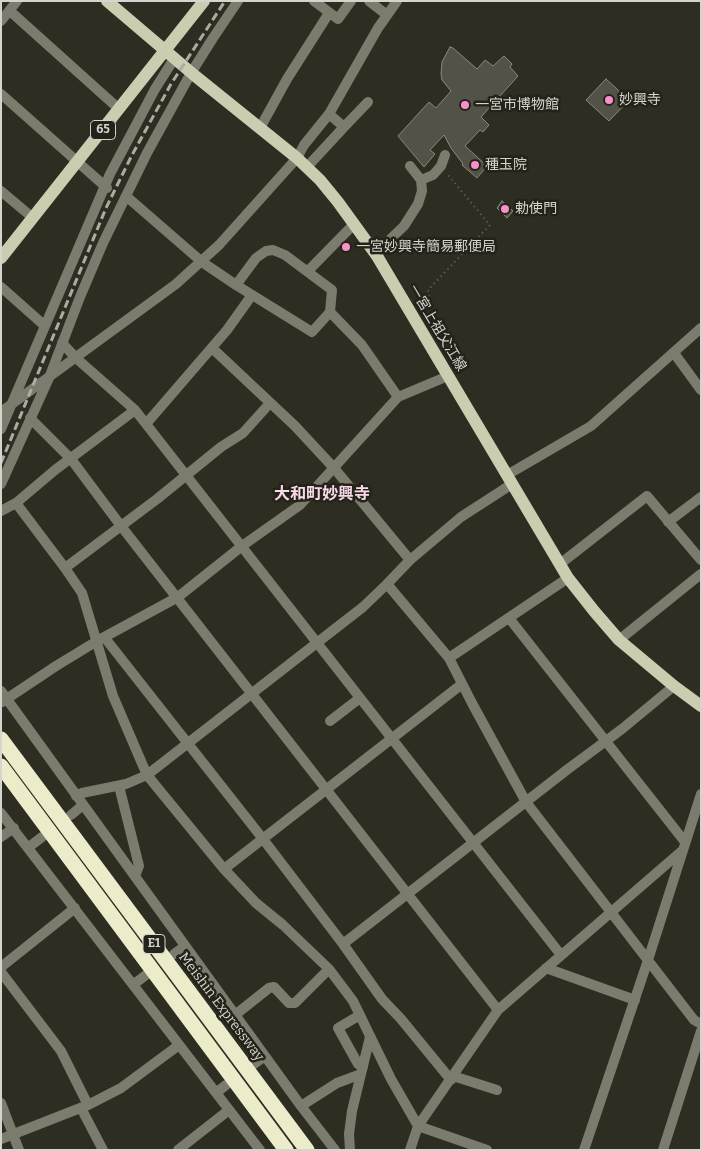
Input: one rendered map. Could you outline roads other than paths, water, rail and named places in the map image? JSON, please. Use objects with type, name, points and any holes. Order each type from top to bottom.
[{"type":"highway","name":"Meishin Expressway","points":[[1,738],[306,1150]]},
{"type":"highway","name":"E1","points":[[1,766],[286,1150]]},
{"type":"main road","name":"一宮上祖父江線","points":[[107,1],[169,55],[297,158],[320,180],[376,256],[568,578],[620,640],[674,686],[701,706]]},
{"type":"main road","name":"65","points":[[1,258],[119,109],[169,55],[204,1]]},
{"type":"street","points":[[1,21],[17,1]]},
{"type":"street","points":[[1,484],[49,378],[103,243],[147,153],[191,73],[212,38],[238,1]]},
{"type":"street","points":[[314,1],[338,19],[351,1]]},
{"type":"street","points":[[369,1],[387,15]]},
{"type":"street","points":[[1,412],[176,284],[202,262],[297,158],[304,145],[329,114],[397,1]]},
{"type":"street","points":[[10,11],[119,109]]},
{"type":"street","points":[[260,128],[287,80],[329,13]]},
{"type":"street","points":[[1,429],[106,187],[169,55]]},
{"type":"street","points":[[1,94],[106,187]]},
{"type":"street","points":[[307,167],[368,102]]},
{"type":"street","points":[[329,114],[344,127]]},
{"type":"street","points":[[420,180],[433,175],[441,166],[445,155]]},
{"type":"street","points":[[376,256],[381,248],[392,239],[411,216],[422,190],[420,180],[410,166]]},
{"type":"street","points":[[1,191],[33,218]]},
{"type":"street","points":[[126,196],[202,262],[236,285],[312,332],[330,312],[332,290],[285,255],[273,250],[266,251],[256,258],[236,285]]},
{"type":"street","points":[[308,271],[354,224]]},
{"type":"street","points":[[1,287],[45,326]]},
{"type":"street","points":[[146,424],[227,330],[252,295]]},
{"type":"street","points":[[330,312],[362,345],[398,396]]},
{"type":"street","points":[[76,796],[82,792],[119,786],[147,775],[189,744],[363,607],[410,560],[509,479],[592,426],[701,328]]},
{"type":"street","points":[[62,343],[76,358],[135,410],[561,955]]},
{"type":"street","points":[[212,348],[296,426],[334,468],[410,560]]},
{"type":"street","points":[[674,353],[701,390]]},
{"type":"street","points":[[335,1150],[264,1056],[135,876],[3,697],[178,597],[242,546],[300,506],[398,396],[448,376]]},
{"type":"street","points":[[65,568],[221,447],[243,433],[270,403]]},
{"type":"street","points":[[1,511],[16,502],[135,410]]},
{"type":"street","points":[[30,418],[71,459],[121,526],[328,789],[498,1010]]},
{"type":"street","points":[[560,564],[647,496],[701,560]]},
{"type":"street","points":[[668,522],[701,497]]},
{"type":"street","points":[[16,502],[82,593],[101,640],[113,696],[147,775],[224,869],[256,903],[283,924],[329,969],[353,1001],[390,1079],[418,1126],[487,1150]]},
{"type":"street","points":[[620,640],[701,574]]},
{"type":"street","points":[[449,658],[568,578]]},
{"type":"street","points":[[387,584],[449,658],[526,802],[701,1031],[663,1150]]},
{"type":"street","points":[[509,618],[684,846]]},
{"type":"street","points":[[101,640],[189,744],[343,944],[382,999],[452,1078],[497,1090]]},
{"type":"street","points":[[224,869],[462,684]]},
{"type":"street","points":[[343,944],[605,742],[674,686]]},
{"type":"street","points":[[330,721],[360,698]]},
{"type":"street","points":[[119,786],[139,866],[135,876]]},
{"type":"street","points":[[584,1150],[701,794]]},
{"type":"street","points":[[71,815],[83,805]]},
{"type":"street","points":[[1,812],[260,1150]]},
{"type":"street","points":[[1,837],[14,828]]},
{"type":"street","points":[[28,847],[42,837]]},
{"type":"street","points":[[410,1150],[418,1126],[498,1010],[684,846]]},
{"type":"street","points":[[1,967],[75,908]]},
{"type":"street","points":[[174,954],[185,946]]},
{"type":"street","points":[[546,968],[634,1000]]},
{"type":"street","points":[[235,1015],[270,988],[274,987],[289,1003],[295,1003],[329,969]]},
{"type":"street","points":[[1,972],[60,1051],[103,1150]]},
{"type":"street","points":[[134,984],[146,975]]},
{"type":"street","points":[[360,1015],[338,1028],[362,1071]]},
{"type":"street","points":[[350,1150],[349,1134],[352,1112],[370,1037]]},
{"type":"street","points":[[1,1139],[84,1107],[121,1088],[179,1045]]},
{"type":"street","points":[[254,1064],[264,1056]]},
{"type":"street","points":[[301,1106],[337,1083],[362,1071]]},
{"type":"street","points":[[216,1093],[226,1085]]},
{"type":"street","points":[[1,1103],[19,1150]]},
{"type":"street","points":[[178,1150],[229,1110]]},
{"type":"railway","points":[[1,463],[106,208],[132,155],[171,84],[225,1]]},
{"type":"place","name":"妙興寺","points":[[609,100]]},
{"type":"place","name":"一宮市博物館","points":[[465,105]]},
{"type":"place","name":"種玉院","points":[[475,165]]},
{"type":"place","name":"勅使門","points":[[505,209]]},
{"type":"place","name":"一宮妙興寺簡易郵便局","points":[[346,247]]},
{"type":"district","name":"大和町妙興寺","points":[[322,495]]}]
